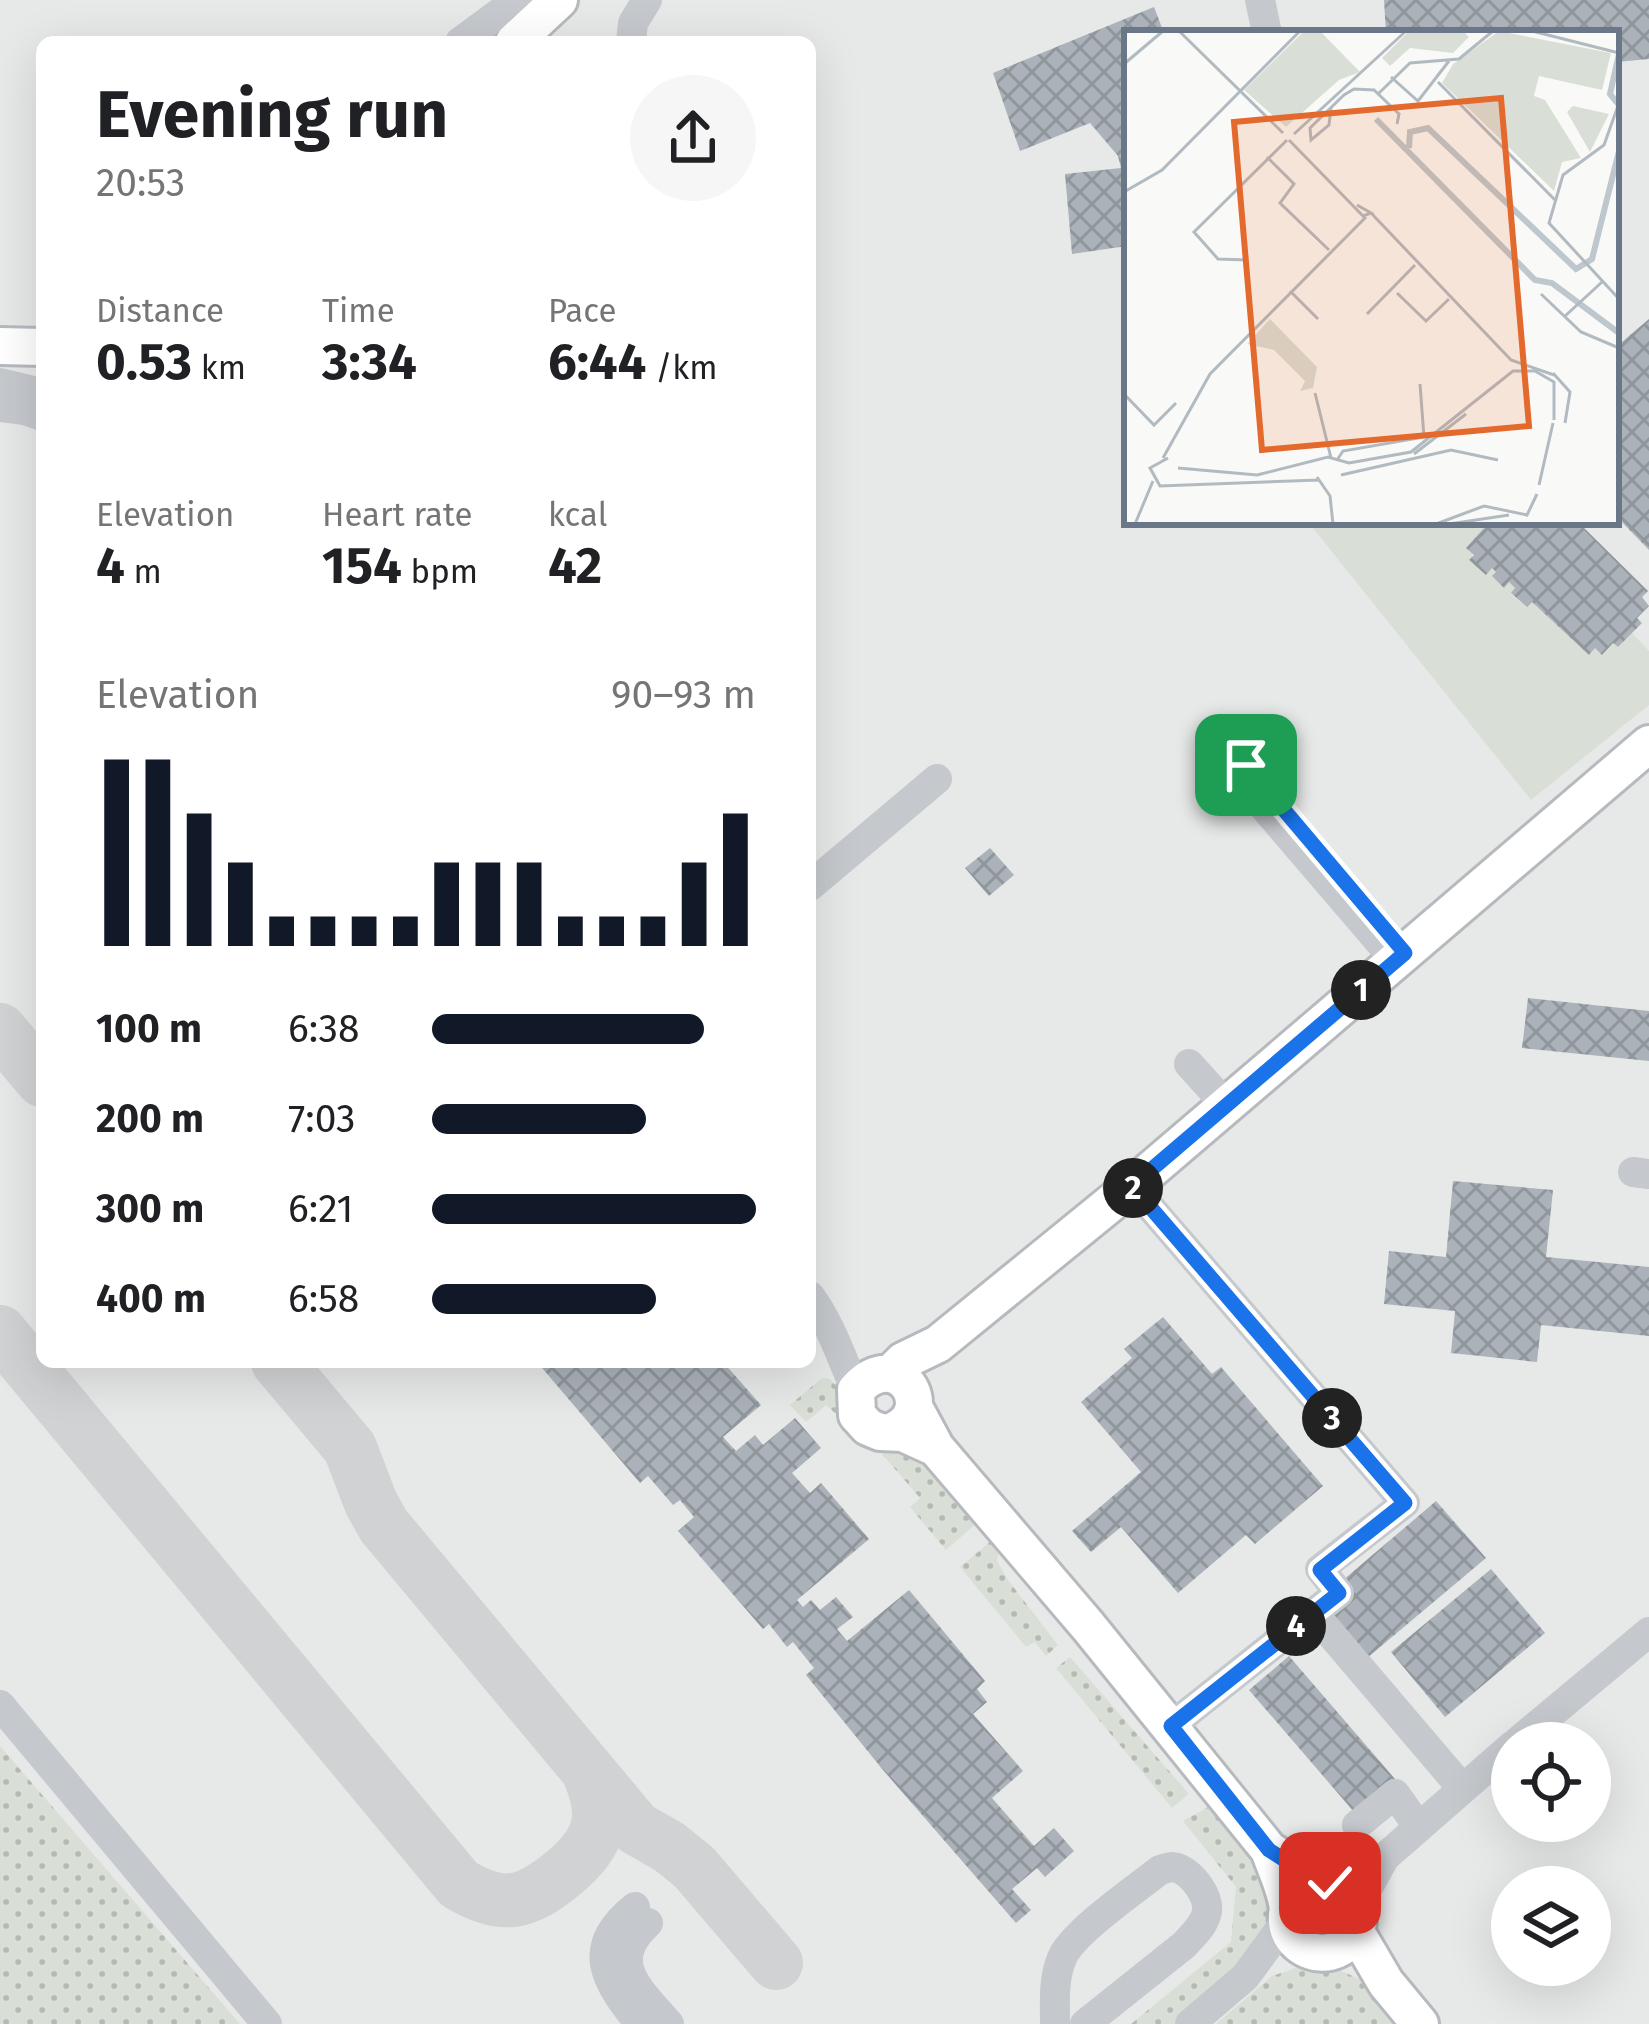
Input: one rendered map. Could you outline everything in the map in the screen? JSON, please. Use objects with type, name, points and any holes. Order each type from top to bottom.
[{"type":"main road","points":[[521,36],[560,0]]},
{"type":"main road","points":[[0,346],[36,346]]},
{"type":"main road","points":[[1420,2024],[1333,1918],[1269,1850],[1171,1726],[892,1395],[938,1344],[1132,1186],[1649,744]]},
{"type":"main road","points":[[1269,1850],[1295,1940],[1333,1918]]},
{"type":"main road","points":[[1287,1913],[1299,1890],[1333,1918]]},
{"type":"street","points":[[468,36],[518,0]]},
{"type":"street","points":[[1259,0],[1266,30]]},
{"type":"street","points":[[1267,30],[1271,0]]},
{"type":"street","points":[[0,383],[36,392]]},
{"type":"street","points":[[0,407],[36,414]]},
{"type":"street","points":[[1240,769],[1400,957]]},
{"type":"street","points":[[816,881],[937,778]]},
{"type":"street","points":[[1189,1064],[1226,1106]]},
{"type":"street","points":[[1132,1186],[1405,1503],[1320,1570],[1339,1593],[1171,1726]]},
{"type":"street","points":[[816,1306],[837,1339],[838,1353],[892,1395]]},
{"type":"street","points":[[1313,1613],[1462,1788]]},
{"type":"street","points":[[1541,1722],[1649,1631]]},
{"type":"street","points":[[0,1705],[267,2024]]},
{"type":"street","points":[[1190,2024],[1245,1977],[1333,1918],[1385,1857],[1491,1764]]},
{"type":"street","points":[[1357,1826],[1395,1795],[1418,1826]]},
{"type":"street","points":[[1055,2024],[1056,1977],[1064,1952],[1160,1870],[1184,1871],[1206,1902],[1207,1911],[1196,1932],[1085,2024]]},
{"type":"street","points":[[1245,1977],[1287,1913]]},
{"type":"street","points":[[640,2024],[615,1993],[606,1965],[616,1922],[642,1915],[629,1945],[628,1967],[634,1983],[669,2024]]},
{"type":"shaded area","points":[[0,0],[1649,0],[1649,2024],[0,2024]]},
{"type":"shaded area","points":[[1310,525],[1480,525],[1484,528],[1470,560],[1486,574],[1492,568],[1496,572],[1492,577],[1504,587],[1509,582],[1515,588],[1511,594],[1526,607],[1532,602],[1589,655],[1595,648],[1603,654],[1613,643],[1618,647],[1632,633],[1649,651],[1649,705],[1531,800]]},
{"type":"shaded area","points":[[822,1378],[830,1379],[841,1391],[839,1413],[826,1405],[806,1422],[790,1405]]},
{"type":"shaded area","points":[[876,1447],[922,1464],[979,1521],[946,1550],[910,1507],[920,1498]]},
{"type":"shaded area","points":[[991,1541],[1008,1580],[1058,1645],[1046,1656],[1035,1642],[1026,1647],[960,1567]]},
{"type":"shaded area","points":[[1070,1657],[1189,1794],[1172,1808],[1056,1668]]},
{"type":"shaded area","points":[[0,1746],[240,2024],[0,2024]]},
{"type":"shaded area","points":[[1217,1802],[1262,1874],[1270,1914],[1265,1934],[1246,1963],[1176,2024],[1131,2024],[1231,1942],[1236,1887],[1183,1821]]},
{"type":"shaded area","points":[[1302,1966],[1332,1967],[1371,1984],[1405,2024],[1216,2024],[1272,1976]]},
{"type":"building","points":[[1384,0],[1649,0],[1649,59],[1619,62],[1619,30],[1386,30]]},
{"type":"building","points":[[1154,7],[1163,30],[1124,30],[1124,246],[1072,254],[1065,174],[1121,168],[1118,156],[1090,123],[1020,151],[993,73]]},
{"type":"building","points":[[1649,319],[1649,550],[1619,519],[1619,344]]},
{"type":"building","points":[[1480,525],[1581,525],[1648,591],[1642,597],[1649,606],[1637,618],[1642,623],[1618,647],[1613,643],[1602,655],[1595,648],[1589,655],[1532,602],[1527,607],[1511,593],[1515,588],[1509,582],[1504,588],[1492,576],[1496,572],[1492,568],[1486,575],[1469,560],[1474,555],[1466,548],[1484,528]]},
{"type":"building","points":[[990,848],[1014,875],[989,896],[965,868]]},
{"type":"building","points":[[1528,998],[1649,1011],[1649,1061],[1522,1048]]},
{"type":"building","points":[[1453,1181],[1553,1190],[1546,1257],[1649,1267],[1649,1336],[1541,1325],[1537,1362],[1451,1353],[1455,1311],[1384,1304],[1389,1251],[1446,1257]]},
{"type":"building","points":[[1163,1317],[1212,1374],[1221,1367],[1323,1486],[1255,1544],[1246,1535],[1178,1593],[1121,1527],[1091,1552],[1072,1531],[1141,1472],[1081,1402],[1132,1358],[1124,1349]]},
{"type":"building","points":[[542,1368],[728,1368],[761,1405],[723,1437],[736,1451],[755,1435],[763,1445],[795,1418],[821,1448],[792,1473],[810,1493],[821,1483],[869,1539],[797,1600],[803,1607],[811,1600],[820,1610],[836,1597],[853,1617],[837,1629],[847,1641],[909,1590],[985,1681],[977,1689],[987,1702],[973,1714],[1023,1771],[992,1798],[1034,1846],[1054,1828],[1074,1851],[1045,1877],[1037,1868],[1012,1889],[1031,1910],[1016,1923],[806,1675],[814,1668],[793,1642],[787,1647],[769,1624],[763,1629],[678,1531],[694,1517],[680,1500],[673,1505],[648,1476],[640,1483]]},
{"type":"building","points":[[1436,1501],[1486,1558],[1367,1658],[1329,1610],[1342,1581]]},
{"type":"building","points":[[1491,1569],[1545,1633],[1445,1717],[1391,1652]]},
{"type":"building","points":[[1289,1656],[1395,1779],[1355,1813],[1249,1690]]},
{"type":"taxiway","points":[[0,1030],[36,1073]]},
{"type":"taxiway","points":[[0,1332],[459,1884],[500,1900],[524,1898],[575,1863],[593,1840],[599,1815],[587,1769]]},
{"type":"taxiway","points":[[283,1368],[350,1448],[384,1526],[636,1828],[694,1867],[776,1963]]},
{"type":"route","points":[[1246,765],[1405,953],[1132,1186],[1405,1503],[1320,1570],[1339,1593],[1171,1726],[1269,1850],[1319,1882],[1330,1883]]}]
